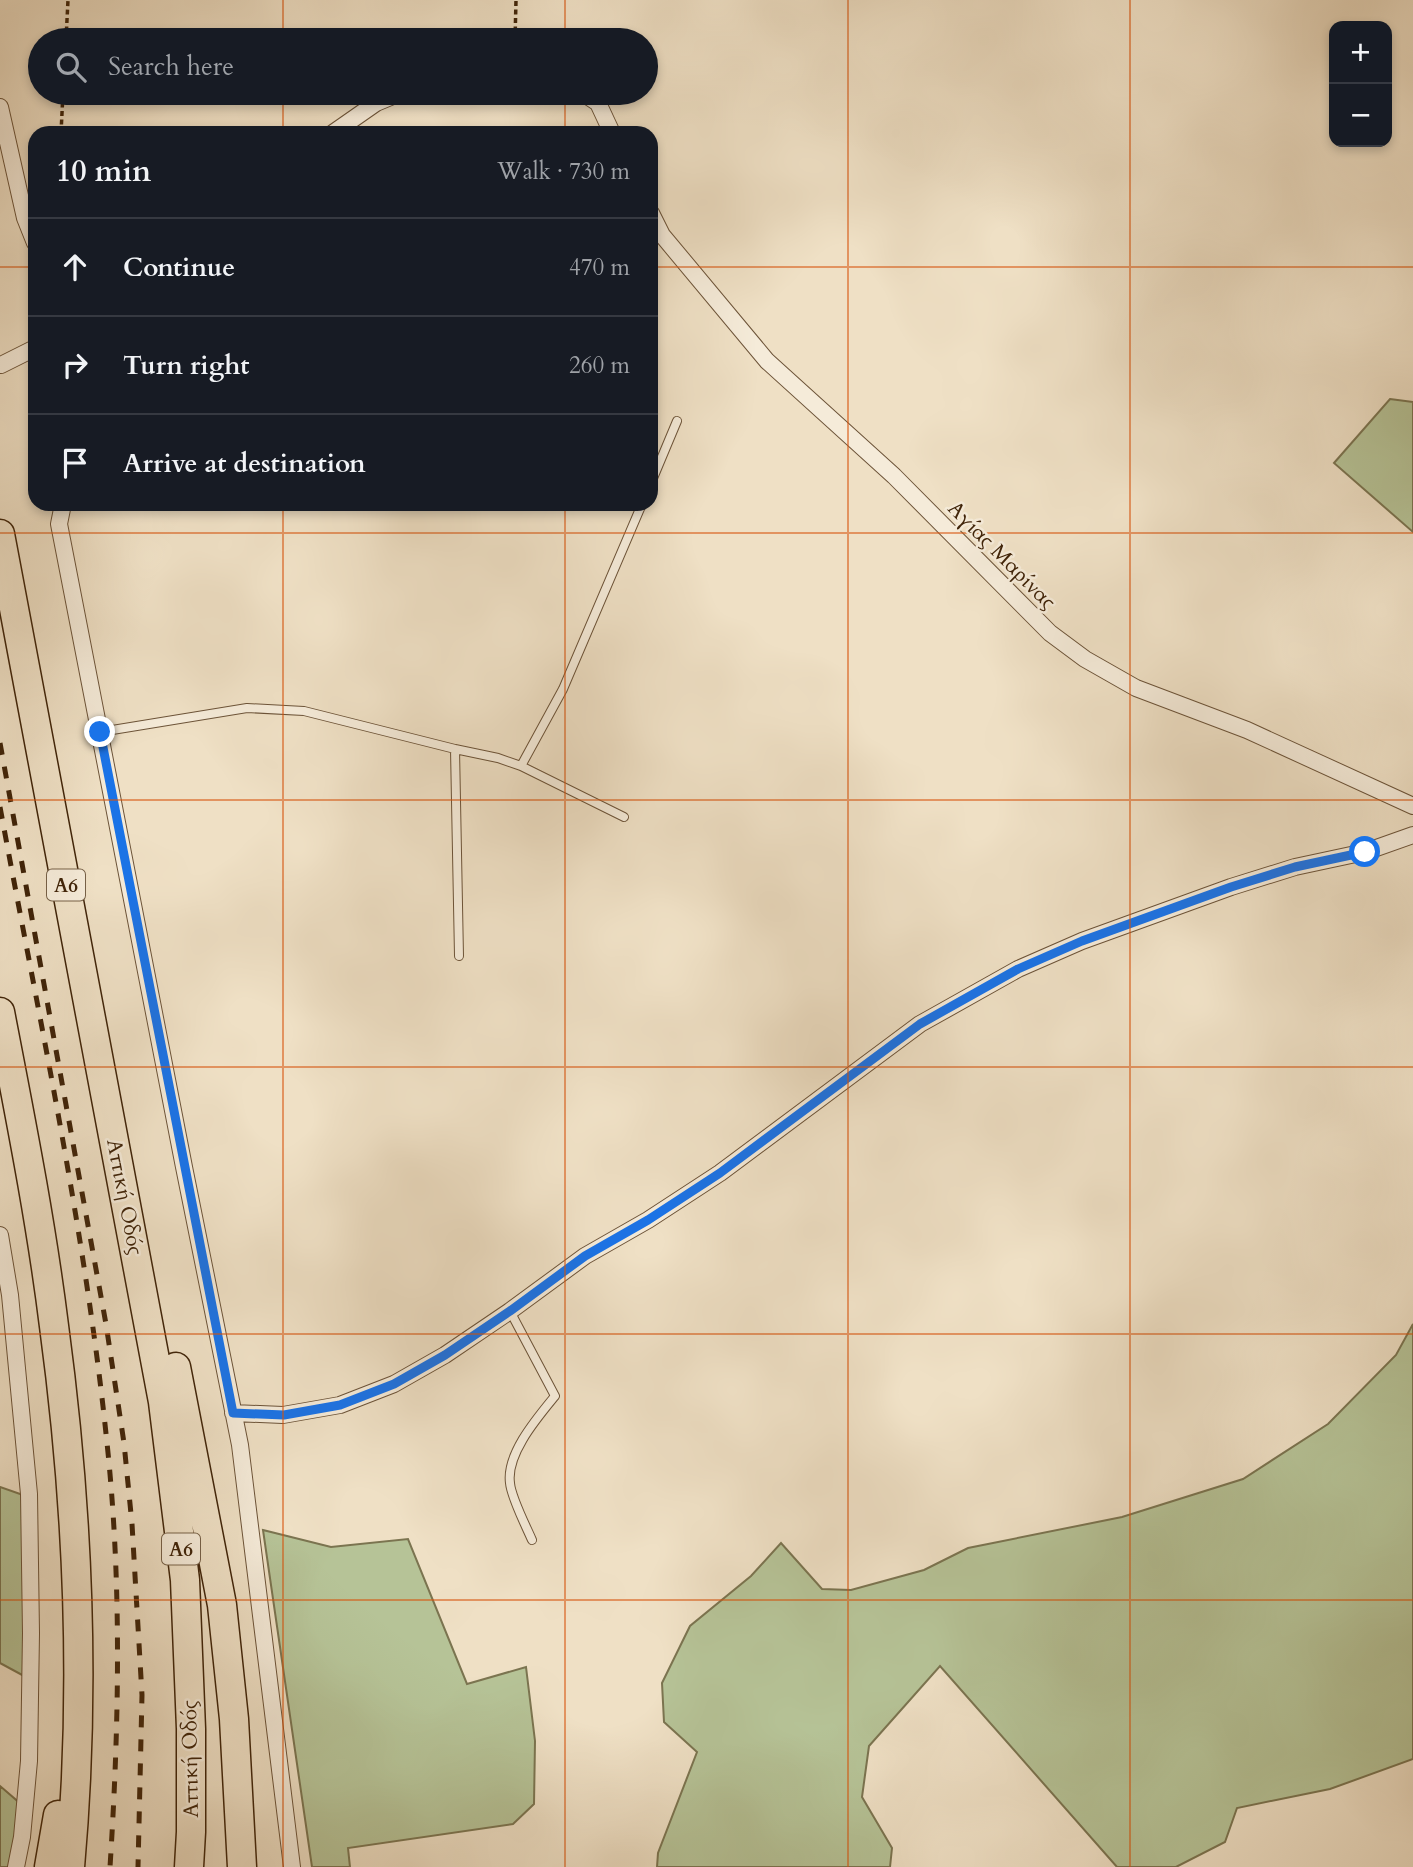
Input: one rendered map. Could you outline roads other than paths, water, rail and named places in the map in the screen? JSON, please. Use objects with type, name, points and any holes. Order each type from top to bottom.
[{"type":"highway","name":"Αττική Οδός","points":[[0,534],[163,1402],[185,1580],[191,1729],[189,1867]]},
{"type":"highway","points":[[0,1012],[54,1325],[67,1447],[75,1566],[78,1711],[70,1867]]},
{"type":"highway","points":[[132,1235],[162,1296],[222,1605],[234,1719],[242,1867]]},
{"type":"highway","points":[[49,1867],[78,1711]]},
{"type":"street","points":[[343,126],[373,105]]},
{"type":"street","points":[[599,105],[609,126]]},
{"type":"street","points":[[0,107],[28,226]]},
{"type":"street","name":"Αγίας Μαρίνας","points":[[658,227],[767,361],[894,477],[1050,633],[1085,659],[1136,688],[1247,730],[1413,806]]},
{"type":"street","points":[[1,365],[28,352]]},
{"type":"street","points":[[62,511],[59,524],[242,1459],[292,1867]]},
{"type":"street","points":[[233,1413],[284,1415],[340,1405],[394,1384],[445,1355],[585,1256],[648,1220],[720,1173],[920,1024],[1018,969],[1094,936],[1231,887],[1295,867],[1365,852],[1413,835]]},
{"type":"street","points":[[0,1235],[10,1295],[29,1494],[29,1761],[22,1837],[16,1867]]},
{"type":"lane","points":[[658,466],[677,421]]},
{"type":"lane","points":[[521,766],[562,690],[639,511]]},
{"type":"lane","points":[[100,732],[247,708],[304,711],[498,758],[521,766],[624,817]]},
{"type":"lane","points":[[455,749],[459,956]]},
{"type":"lane","points":[[510,1311],[555,1396],[526,1435],[512,1461],[510,1484],[532,1540]]},
{"type":"railway","points":[[0,743],[106,1324],[124,1443],[132,1524],[142,1695],[138,1867]]},
{"type":"railway","points":[[0,807],[74,1203],[107,1443],[115,1549],[118,1655],[110,1867]]}]
